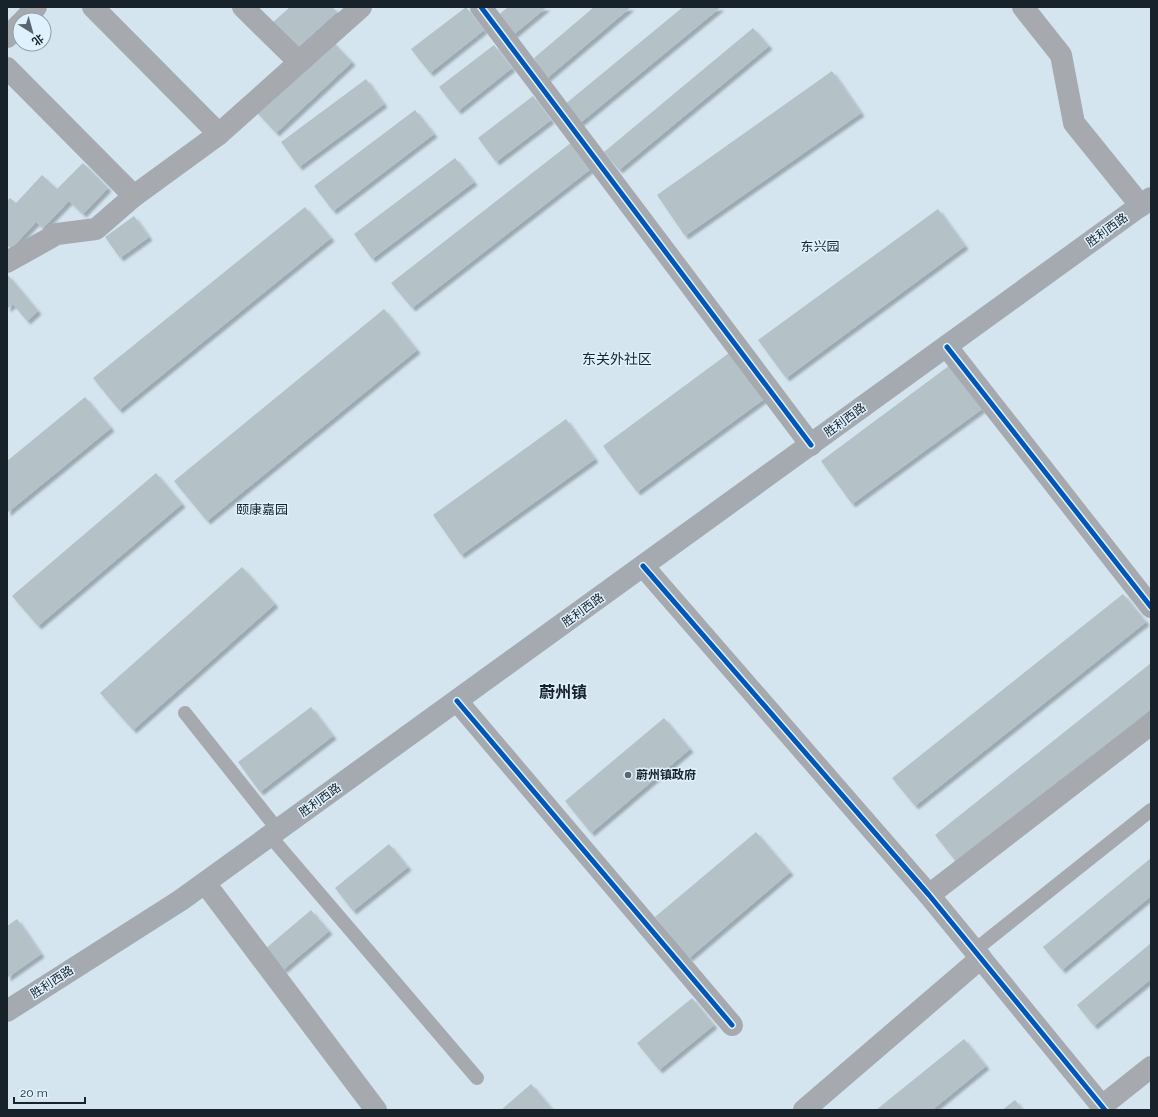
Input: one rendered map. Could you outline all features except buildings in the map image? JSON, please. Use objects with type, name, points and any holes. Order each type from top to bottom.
[{"type":"main road","name":"胜利西路","points":[[7,1012],[205,883],[1146,202]]},
{"type":"street","points":[[93,7],[219,134]]},
{"type":"street","points":[[243,7],[299,62]]},
{"type":"street","points":[[7,262],[57,234],[96,229],[134,196],[219,134],[361,7]]},
{"type":"street","points":[[481,7],[811,445]]},
{"type":"street","points":[[1023,7],[1062,55],[1074,123],[1146,202]]},
{"type":"street","points":[[7,68],[134,196]]},
{"type":"street","points":[[947,346],[1151,607]]},
{"type":"street","points":[[643,566],[929,895],[1104,1108],[1151,1067]]},
{"type":"street","points":[[457,701],[732,1025]]},
{"type":"street","points":[[929,895],[1151,724]]},
{"type":"street","points":[[205,883],[376,1110]]},
{"type":"street","points":[[804,1110],[978,954]]},
{"type":"lane","points":[[185,712],[274,833],[477,1078]]},
{"type":"lane","points":[[978,954],[1151,810]]},
{"type":"cycle path","points":[[481,7],[811,445]]},
{"type":"cycle path","points":[[947,347],[1151,607]]},
{"type":"cycle path","points":[[643,566],[929,895],[1105,1110]]},
{"type":"cycle path","points":[[457,701],[732,1025]]},
{"type":"place","name":"蔚州镇政府","points":[[628,775]]},
{"type":"district","name":"东兴园","points":[[820,246]]},
{"type":"district","name":"东关外社区","points":[[617,359]]},
{"type":"district","name":"颐康嘉园","points":[[262,509]]},
{"type":"district","name":"蔚州镇","points":[[563,692]]}]
